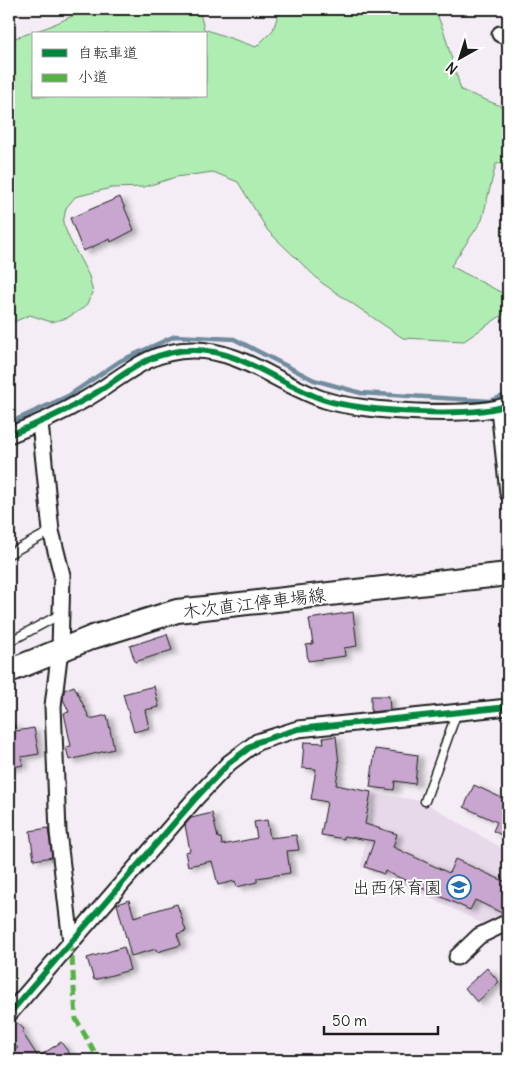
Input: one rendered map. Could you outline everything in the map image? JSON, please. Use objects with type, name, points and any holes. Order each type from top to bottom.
[{"type":"main road","name":"木次直江停車場線","points":[[9,671],[134,623],[177,612],[508,574]]},
{"type":"street","points":[[9,436],[40,423],[85,400],[142,361],[168,352],[192,350],[218,352],[241,359],[325,400],[348,405],[403,411],[470,412],[504,407],[508,493]]},
{"type":"street","points":[[40,423],[52,531],[62,575],[60,650],[53,706],[58,832],[71,942]]},
{"type":"street","points":[[9,1014],[195,799],[229,763],[257,742],[298,728],[508,707]]},
{"type":"street","points":[[457,957],[479,936],[508,922]]},
{"type":"lane","points":[[9,554],[52,531]]},
{"type":"lane","points":[[9,642],[61,614]]},
{"type":"lane","points":[[425,801],[457,712]]},
{"type":"shaded area","points":[[374,793],[416,800],[431,806],[508,852],[508,919],[489,927],[387,876],[361,867]]},
{"type":"green space","points":[[88,9],[199,9],[204,29],[256,47],[273,30],[280,9],[435,9],[444,32],[461,90],[508,109],[508,163],[496,164],[482,220],[451,266],[508,296],[508,311],[464,341],[403,338],[322,283],[268,231],[238,182],[213,172],[176,177],[144,187],[111,188],[75,197],[66,208],[63,223],[89,276],[93,293],[85,307],[67,318],[51,322],[30,315],[9,324],[9,40],[32,32],[32,98],[208,98],[208,32],[33,32]]},
{"type":"building","points":[[120,197],[134,230],[111,242],[110,239],[83,251],[70,218]]},
{"type":"building","points":[[353,612],[357,646],[344,648],[345,656],[308,661],[306,645],[313,644],[309,619]]},
{"type":"building","points":[[167,634],[172,650],[135,662],[130,646]]},
{"type":"building","points":[[74,686],[90,719],[107,715],[114,749],[69,760],[66,747],[71,746],[64,713],[69,712],[63,699],[64,690]]},
{"type":"building","points":[[154,686],[159,707],[145,710],[149,728],[134,732],[123,694]]},
{"type":"building","points":[[371,696],[389,696],[390,710],[371,712]]},
{"type":"building","points":[[14,724],[16,731],[34,728],[39,754],[21,757],[23,765],[9,768],[9,725]]},
{"type":"building","points":[[336,736],[339,764],[336,785],[371,792],[365,824],[397,834],[393,847],[449,873],[455,859],[508,883],[508,913],[504,914],[475,900],[470,910],[385,871],[384,874],[365,867],[374,841],[344,836],[344,839],[321,835],[327,802],[311,799],[316,769],[302,768],[304,742],[324,743],[323,738]]},
{"type":"building","points":[[375,749],[418,755],[415,784],[395,781],[394,790],[370,787]]},
{"type":"building","points":[[474,785],[506,800],[508,796],[508,838],[493,831],[497,822],[464,807]]},
{"type":"building","points":[[212,813],[218,838],[221,838],[222,845],[257,838],[254,822],[267,820],[270,838],[296,835],[299,850],[287,851],[290,873],[257,878],[257,882],[237,887],[235,881],[218,885],[212,861],[188,866],[185,852],[190,851],[185,825],[191,818]]},
{"type":"building","points":[[48,828],[52,857],[34,860],[30,831]]},
{"type":"building","points":[[129,900],[134,917],[177,904],[186,931],[177,934],[181,945],[157,952],[156,949],[131,956],[117,904]]},
{"type":"building","points":[[124,947],[130,970],[94,980],[87,958]]},
{"type":"building","points":[[487,968],[499,982],[477,1002],[465,988]]},
{"type":"building","points":[[15,1021],[24,1029],[22,1032],[38,1057],[61,1042],[74,1060],[19,1060],[13,1051],[18,1048],[9,1040],[9,1023]]},
{"type":"waterway","points":[[9,423],[68,396],[120,361],[175,336],[234,339],[314,380],[361,393],[490,401],[508,394]]},
{"type":"marked path","points":[[71,942],[76,1019],[99,1060]]},
{"type":"cycle path","points":[[9,435],[75,405],[147,361],[160,355],[192,350],[210,351],[227,355],[260,369],[308,394],[325,400],[364,408],[445,412],[492,409],[508,405]]},
{"type":"cycle path","points":[[9,1014],[195,799],[229,763],[257,742],[298,729],[508,707]]},
{"type":"place","name":"出西保育園","points":[[459,887]]}]
